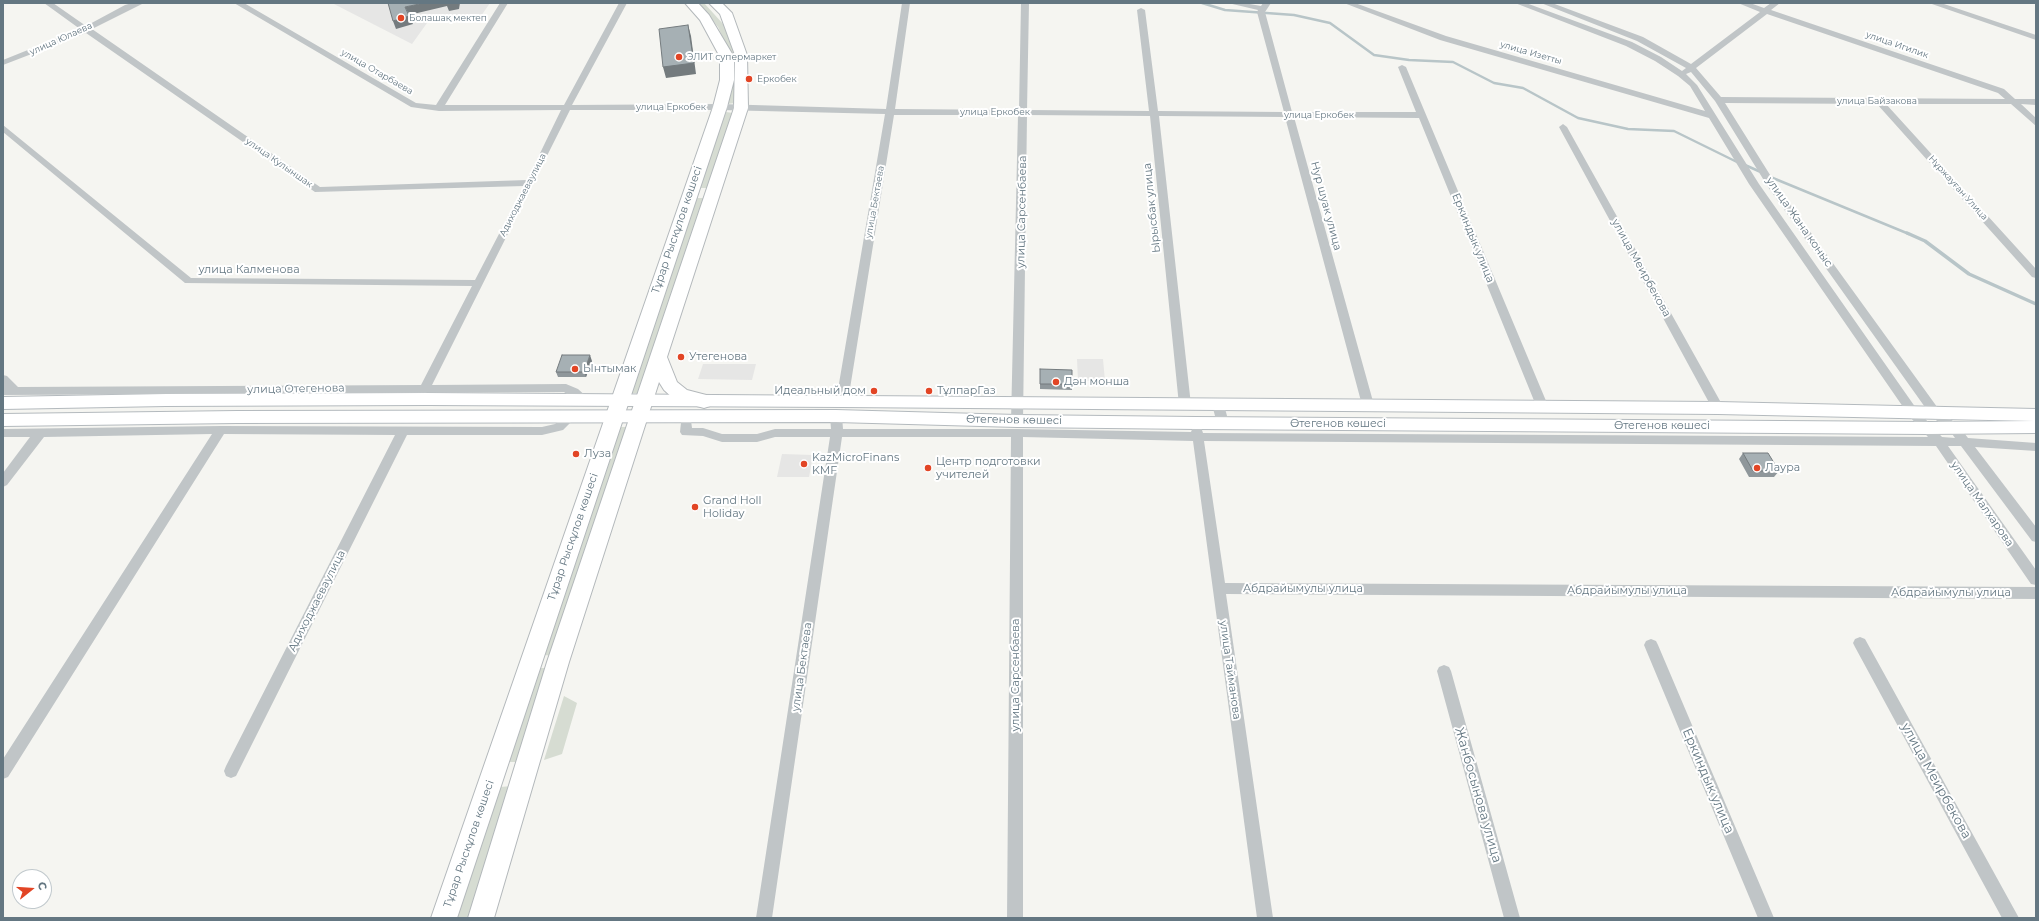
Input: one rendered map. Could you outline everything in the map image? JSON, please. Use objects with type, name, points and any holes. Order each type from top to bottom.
[{"type":"main road","name":"Тұрар Рыскұлов көшесі","points":[[444,918],[720,107],[727,80],[727,57],[705,18],[691,3]]},
{"type":"main road","name":"Тұрар Рыскұлов көшесі","points":[[482,918],[558,662],[741,108],[741,55],[726,13],[715,3]]},
{"type":"main road","points":[[691,191],[714,191]]},
{"type":"main road","points":[[659,358],[663,372],[670,386],[681,395],[704,401]]},
{"type":"main road","name":"улица Отегенова","points":[[3,403],[190,400],[584,401],[616,409]]},
{"type":"main road","name":"Өтегенов көшесі","points":[[643,408],[704,401],[839,409],[1017,427],[1197,430],[1223,423],[1927,428],[2036,427]]},
{"type":"main road","name":"Өтегенов көшесі","points":[[643,408],[686,416],[1018,403],[1368,405],[1543,408],[1718,408],[1914,414],[2036,415]]},
{"type":"main road","points":[[3,420],[221,417],[571,416],[616,409],[643,408]]},
{"type":"main road","points":[[530,662],[558,662]]},
{"type":"main road","points":[[493,772],[526,770]]},
{"type":"street","name":"улица Кулыншак","points":[[48,3],[318,190],[530,183]]},
{"type":"street","name":"улица Юлаева","points":[[3,63],[85,29],[128,7],[140,3]]},
{"type":"street","name":"улица Отарбаева","points":[[238,3],[414,106],[439,108],[567,107]]},
{"type":"street","points":[[439,108],[504,3]]},
{"type":"street","name":"Адиходжаеваулица","points":[[425,388],[530,183],[567,107],[622,3]]},
{"type":"street","name":"улица Бектаева","points":[[764,918],[837,433],[839,409],[890,112],[906,3]]},
{"type":"street","name":"улица Сарсенбаева","points":[[1015,918],[1017,427],[1025,3]]},
{"type":"street","points":[[1232,3],[1264,8]]},
{"type":"street","name":"улица Изетты","points":[[1348,3],[1443,38],[1712,116]]},
{"type":"street","name":"улица Жана коныс","points":[[1519,3],[1625,43],[1658,59],[1681,74],[1693,85],[1754,184],[1914,414],[1927,428]]},
{"type":"street","name":"улица Жана коныс","points":[[1545,3],[1629,35],[1668,52],[1692,68],[1719,100],[1773,187],[1936,414],[1954,428]]},
{"type":"street","name":"улица Игилик","points":[[1742,3],[2001,91],[2036,123]]},
{"type":"street","points":[[1681,74],[1692,68],[1776,3]]},
{"type":"street","points":[[1933,3],[2036,38]]},
{"type":"street","name":"Нур шуак улица","points":[[1264,8],[1289,114],[1368,405]]},
{"type":"street","name":"Ырысбак улица","points":[[1141,10],[1154,114],[1185,405]]},
{"type":"street","points":[[1625,43],[1629,35]]},
{"type":"street","name":"Еркиндык улица","points":[[1402,67],[1543,408]]},
{"type":"street","name":"улица Байзакова","points":[[1719,100],[2036,102]]},
{"type":"street","name":"Нұржауған Улица","points":[[1880,102],[2036,275]]},
{"type":"street","name":"улица Еркобек","points":[[567,107],[720,107],[890,112],[1422,115]]},
{"type":"street","name":"улица Меирбекова","points":[[1564,127],[1718,408]]},
{"type":"street","name":"улица Калменова","points":[[3,128],[189,281],[478,283]]},
{"type":"street","points":[[3,378],[15,391]]},
{"type":"street","name":"улица Отегенова","points":[[3,391],[566,388],[574,392],[584,401]]},
{"type":"street","points":[[1218,405],[1223,423]]},
{"type":"street","points":[[3,433],[221,430],[542,431],[559,427],[571,416]]},
{"type":"street","points":[[686,416],[686,432],[703,432],[722,438],[757,438],[775,433],[837,433],[1017,427]]},
{"type":"street","name":"улица Малхарова","points":[[1927,428],[1939,442],[2036,580]]},
{"type":"street","name":"улица Малхарова","points":[[1954,428],[2036,537]]},
{"type":"street","points":[[3,772],[221,430]]},
{"type":"street","points":[[1197,430],[1965,442],[2036,447]]},
{"type":"street","name":"улица Тайманова","points":[[1197,430],[1265,918]]},
{"type":"street","name":"Адиходжаеваулица","points":[[231,771],[403,431]]},
{"type":"street","points":[[3,482],[40,433]]},
{"type":"street","name":"Абдрайымулы улица","points":[[1219,588],[2036,593]]},
{"type":"street","name":"улица Меирбекова","points":[[1860,643],[2011,918]]},
{"type":"street","name":"Еркиндык улица","points":[[1651,645],[1766,918]]},
{"type":"street","name":"Жанбосынова улица","points":[[1444,671],[1512,918]]},
{"type":"shaded area","points":[[332,3],[490,3],[481,16],[432,16],[412,44]]},
{"type":"shaded area","points":[[698,3],[704,3],[724,25],[736,56],[735,103],[727,104],[731,56],[718,27]]},
{"type":"shaded area","points":[[726,112],[733,113],[708,188],[699,188]]},
{"type":"shaded area","points":[[697,198],[707,198],[642,393],[630,393]]},
{"type":"shaded area","points":[[1077,359],[1103,359],[1105,381],[1078,381]]},
{"type":"shaded area","points":[[703,364],[756,364],[752,380],[698,379]]},
{"type":"shaded area","points":[[620,427],[631,427],[555,656],[544,655]]},
{"type":"shaded area","points":[[782,454],[813,455],[809,477],[777,477]]},
{"type":"shaded area","points":[[538,668],[550,668],[521,762],[508,762]]},
{"type":"shaded area","points":[[564,696],[577,703],[562,754],[544,760]]},
{"type":"shaded area","points":[[514,786],[471,918],[456,918],[499,787]]},
{"type":"building","points":[[388,3],[424,3],[405,7],[409,16],[393,21]]},
{"type":"building","name":"ЭЛИТ супермаркет","points":[[688,25],[694,63],[663,67],[659,29]]},
{"type":"building","points":[[562,355],[590,355],[584,372],[556,372]]},
{"type":"building","name":"Дән монша","points":[[1040,369],[1072,370],[1072,384],[1040,384]]},
{"type":"building","points":[[1743,453],[1768,453],[1779,471],[1753,471]]},
{"type":"waterway","points":[[1202,3],[1225,10],[1294,15],[1330,23],[1374,55],[1409,60],[1453,62],[1494,83],[1523,88],[1578,118],[1628,129],[1674,131],[1739,163]]},
{"type":"waterway","points":[[1745,165],[1763,173]]},
{"type":"waterway","points":[[1768,176],[1909,234]]},
{"type":"waterway","points":[[1907,233],[1925,241],[1969,274],[2036,304]]},
{"type":"place","name":"Болашақ мектеп","points":[[401,18]]},
{"type":"place","name":"ЭЛИТ супермаркет","points":[[679,57]]},
{"type":"place","name":"Еркобек","points":[[749,79]]},
{"type":"place","name":"Утегенова","points":[[681,357]]},
{"type":"place","name":"Ынтымак","points":[[575,369]]},
{"type":"place","name":"Дән монша","points":[[1056,382]]},
{"type":"place","name":"Идеальный дом","points":[[874,391]]},
{"type":"place","name":"ТұлпарГаз","points":[[929,391]]},
{"type":"place","name":"Луза","points":[[576,454]]},
{"type":"place","name":"KazMicroFinans KMF","points":[[804,464]]},
{"type":"place","name":"Центр подготовки учителей","points":[[928,468]]},
{"type":"place","name":"Лаура","points":[[1757,468]]},
{"type":"place","name":"Grand Holl Holiday","points":[[695,507]]}]
